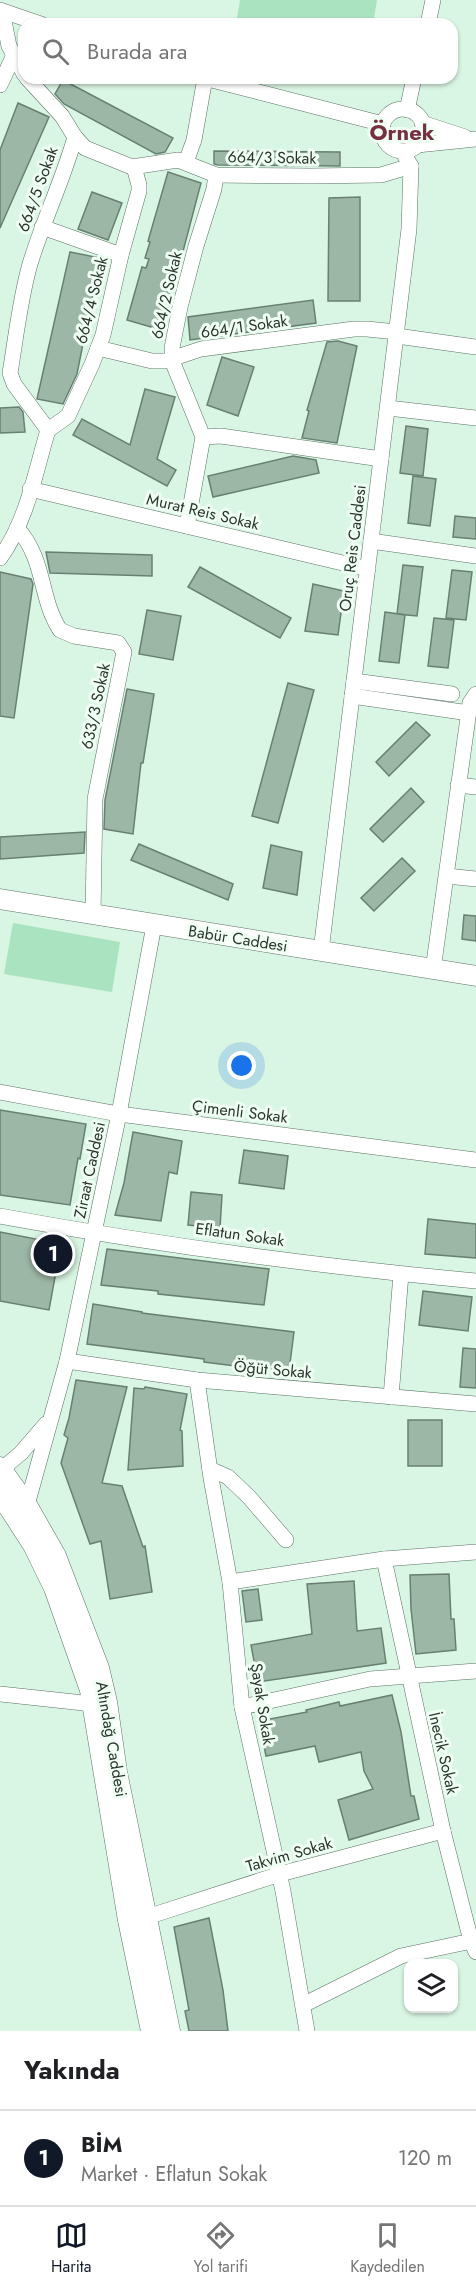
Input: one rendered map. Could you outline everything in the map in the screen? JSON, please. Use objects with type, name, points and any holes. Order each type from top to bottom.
[{"type":"main road","name":"Babür Caddesi","points":[[0,899],[476,976]]},
{"type":"main road","name":"Altındağ Caddesi","points":[[1,1469],[45,1535],[63,1573],[101,1675],[117,1772],[170,2031]]},
{"type":"main road","name":"Altındağ Caddesi","points":[[0,1494],[33,1545],[54,1588],[93,1704],[126,1909],[151,2031]]},
{"type":"street","points":[[430,18],[434,0]]},
{"type":"street","points":[[1,11],[23,18]]},
{"type":"street","points":[[1,11],[9,46],[18,65]]},
{"type":"street","points":[[0,85],[13,57]]},
{"type":"street","points":[[32,84],[62,117],[75,137],[91,151],[134,167]]},
{"type":"street","points":[[186,162],[194,140],[204,84]]},
{"type":"street","points":[[228,84],[383,124]]},
{"type":"street","points":[[406,110],[412,84]]},
{"type":"street","points":[[411,166],[410,148],[423,135],[422,123],[416,114],[406,110],[392,112],[383,124],[382,133],[386,142],[394,149],[410,148],[473,139]]},
{"type":"street","points":[[422,123],[473,139]]},
{"type":"street","name":"664/5 Sokak","points":[[48,430],[14,384],[10,374],[25,284],[42,227],[68,162],[75,137]]},
{"type":"street","name":"664/3 Sokak","points":[[134,167],[172,159],[186,162],[216,175],[381,175],[411,166]]},
{"type":"street","name":"Oruç Reis Caddesi","points":[[321,951],[397,334],[409,229],[411,166]]},
{"type":"street","name":"664/4 Sokak","points":[[48,430],[68,416],[103,334],[140,185],[134,167]]},
{"type":"street","name":"664/2 Sokak","points":[[203,438],[172,359],[172,348],[180,308],[216,175]]},
{"type":"street","points":[[42,227],[121,255]]},
{"type":"street","name":"664/1 Sokak","points":[[98,348],[165,362],[201,349],[367,329],[476,347]]},
{"type":"street","points":[[388,408],[476,418]]},
{"type":"street","points":[[0,558],[17,528],[48,430]]},
{"type":"street","points":[[187,526],[203,438],[221,436],[381,459]]},
{"type":"street","name":"Murat Reis Sokak","points":[[30,489],[368,569]]},
{"type":"street","name":"633/3 Sokak","points":[[17,528],[29,543],[36,557],[51,610],[60,630],[74,636],[118,642],[124,651],[95,799],[93,915]]},
{"type":"street","points":[[371,541],[476,556]]},
{"type":"street","points":[[353,688],[452,694]]},
{"type":"street","points":[[353,688],[469,713]]},
{"type":"street","points":[[433,970],[470,704],[476,694]]},
{"type":"street","points":[[458,785],[476,787]]},
{"type":"street","points":[[447,876],[476,879]]},
{"type":"street","name":"Ziraat Caddesi","points":[[27,1505],[67,1361],[119,1114],[154,925]]},
{"type":"street","name":"Çimenli Sokak","points":[[0,1092],[119,1114],[476,1160]]},
{"type":"street","name":"Eflatun Sokak","points":[[0,1216],[94,1233],[400,1274],[476,1281]]},
{"type":"street","points":[[391,1397],[400,1274]]},
{"type":"street","name":"Öğüt Sokak","points":[[67,1361],[197,1380],[476,1404]]},
{"type":"street","name":"Şayak Sokak","points":[[197,1380],[230,1582],[242,1707],[279,1874],[307,2031]]},
{"type":"street","name":"Ziraat Caddesi","points":[[1,1469],[21,1453],[50,1420]]},
{"type":"street","points":[[210,1469],[228,1477],[242,1490],[286,1540]]},
{"type":"street","points":[[230,1582],[384,1560],[476,1552]]},
{"type":"street","name":"İnecik Sokak","points":[[384,1560],[443,1831],[474,1944]]},
{"type":"street","points":[[242,1707],[370,1679],[476,1671]]},
{"type":"street","points":[[0,1694],[93,1704]]},
{"type":"street","name":"Takvim Sokak","points":[[147,1917],[279,1874],[443,1831]]},
{"type":"street","points":[[303,2005],[401,1956],[474,1944]]},
{"type":"green space","points":[[240,0],[377,0],[374,18],[237,18]]},
{"type":"green space","points":[[13,923],[120,942],[112,992],[4,974]]},
{"type":"building","points":[[61,84],[71,84],[173,138],[165,152],[156,154],[64,104],[55,94]]},
{"type":"building","points":[[18,103],[49,117],[0,228],[0,150]]},
{"type":"building","points":[[214,151],[340,152],[340,166],[218,165],[214,164]]},
{"type":"building","points":[[168,172],[201,183],[181,259],[158,329],[127,320],[142,267],[146,268],[149,259],[145,258],[150,242],[148,241]]},
{"type":"building","points":[[92,192],[122,203],[108,240],[78,229]]},
{"type":"building","points":[[360,197],[360,301],[328,301],[329,198]]},
{"type":"building","points":[[70,252],[100,258],[77,374],[63,404],[37,399]]},
{"type":"building","points":[[313,300],[316,323],[190,340],[188,317]]},
{"type":"building","points":[[338,341],[357,346],[337,443],[302,438],[309,411],[307,410],[327,342]]},
{"type":"building","points":[[222,357],[254,367],[238,416],[207,405]]},
{"type":"building","points":[[145,389],[175,397],[157,459],[176,470],[167,486],[73,435],[82,419],[130,445]]},
{"type":"building","points":[[19,407],[23,412],[25,432],[0,433],[0,408]]},
{"type":"building","points":[[406,426],[428,429],[423,476],[400,473]]},
{"type":"building","points":[[293,456],[316,460],[319,473],[213,497],[208,476]]},
{"type":"building","points":[[413,476],[436,479],[430,526],[408,523]]},
{"type":"building","points":[[455,516],[476,518],[476,539],[453,537]]},
{"type":"building","points":[[46,552],[152,555],[152,576],[50,573]]},
{"type":"building","points":[[403,565],[423,567],[417,616],[397,614]]},
{"type":"building","points":[[200,567],[291,618],[280,638],[188,587]]},
{"type":"building","points":[[452,570],[472,572],[466,620],[446,618]]},
{"type":"building","points":[[0,572],[31,579],[33,584],[14,718],[0,716]]},
{"type":"building","points":[[313,584],[344,591],[338,635],[305,631]]},
{"type":"building","points":[[147,610],[181,616],[173,660],[139,654]]},
{"type":"building","points":[[385,612],[405,615],[399,663],[379,661]]},
{"type":"building","points":[[434,618],[454,620],[448,668],[428,666]]},
{"type":"building","points":[[288,683],[314,690],[278,823],[252,816]]},
{"type":"building","points":[[127,689],[154,694],[143,763],[141,763],[133,834],[104,829],[105,800]]},
{"type":"building","points":[[416,722],[430,735],[389,776],[376,762]]},
{"type":"building","points":[[411,788],[424,802],[383,842],[370,829]]},
{"type":"building","points":[[85,832],[84,853],[0,859],[0,837]]},
{"type":"building","points":[[139,844],[233,884],[228,900],[131,860]]},
{"type":"building","points":[[271,845],[302,852],[297,895],[263,888]]},
{"type":"building","points":[[402,858],[415,871],[374,911],[361,898]]},
{"type":"building","points":[[464,915],[476,916],[476,941],[462,939]]},
{"type":"building","points":[[0,1110],[86,1124],[70,1205],[0,1195]]},
{"type":"building","points":[[133,1132],[182,1141],[177,1174],[169,1172],[161,1221],[115,1215],[124,1183]]},
{"type":"building","points":[[244,1150],[288,1156],[284,1189],[239,1183]]},
{"type":"building","points":[[191,1192],[222,1195],[220,1228],[188,1225]]},
{"type":"building","points":[[428,1219],[476,1224],[476,1258],[425,1254]]},
{"type":"building","points":[[0,1232],[61,1244],[49,1310],[0,1301]]},
{"type":"building","points":[[107,1249],[269,1269],[264,1305],[158,1294],[158,1291],[101,1285]]},
{"type":"building","points":[[423,1291],[472,1297],[468,1331],[419,1325]]},
{"type":"building","points":[[93,1304],[142,1313],[294,1332],[289,1371],[204,1362],[204,1359],[87,1344]]},
{"type":"building","points":[[463,1348],[476,1349],[476,1388],[460,1387]]},
{"type":"building","points":[[76,1380],[127,1387],[102,1483],[122,1486],[143,1547],[145,1546],[152,1592],[110,1599],[101,1541],[90,1544],[61,1463],[68,1438],[64,1435]]},
{"type":"building","points":[[145,1387],[187,1394],[180,1430],[182,1431],[183,1466],[128,1470],[134,1388],[144,1389]]},
{"type":"building","points":[[408,1420],[442,1420],[442,1466],[408,1466]]},
{"type":"building","points":[[449,1574],[451,1619],[454,1619],[456,1650],[416,1654],[410,1575]]},
{"type":"building","points":[[354,1581],[357,1631],[381,1628],[386,1663],[258,1682],[251,1645],[312,1634],[307,1584]]},
{"type":"building","points":[[258,1589],[262,1620],[246,1622],[242,1591]]},
{"type":"building","points":[[392,1695],[401,1732],[411,1796],[414,1796],[419,1819],[349,1840],[338,1800],[373,1789],[364,1771],[361,1752],[319,1762],[315,1746],[266,1756],[259,1721],[307,1712],[306,1710],[339,1702],[340,1706]]},
{"type":"building","points":[[209,1918],[223,1990],[228,2031],[189,2031],[185,2011],[189,2010],[174,1927]]},
{"type":"place","name":"BİM","points":[[53,1254]]},
{"type":"district","name":"Örnek","points":[[402,132]]}]
